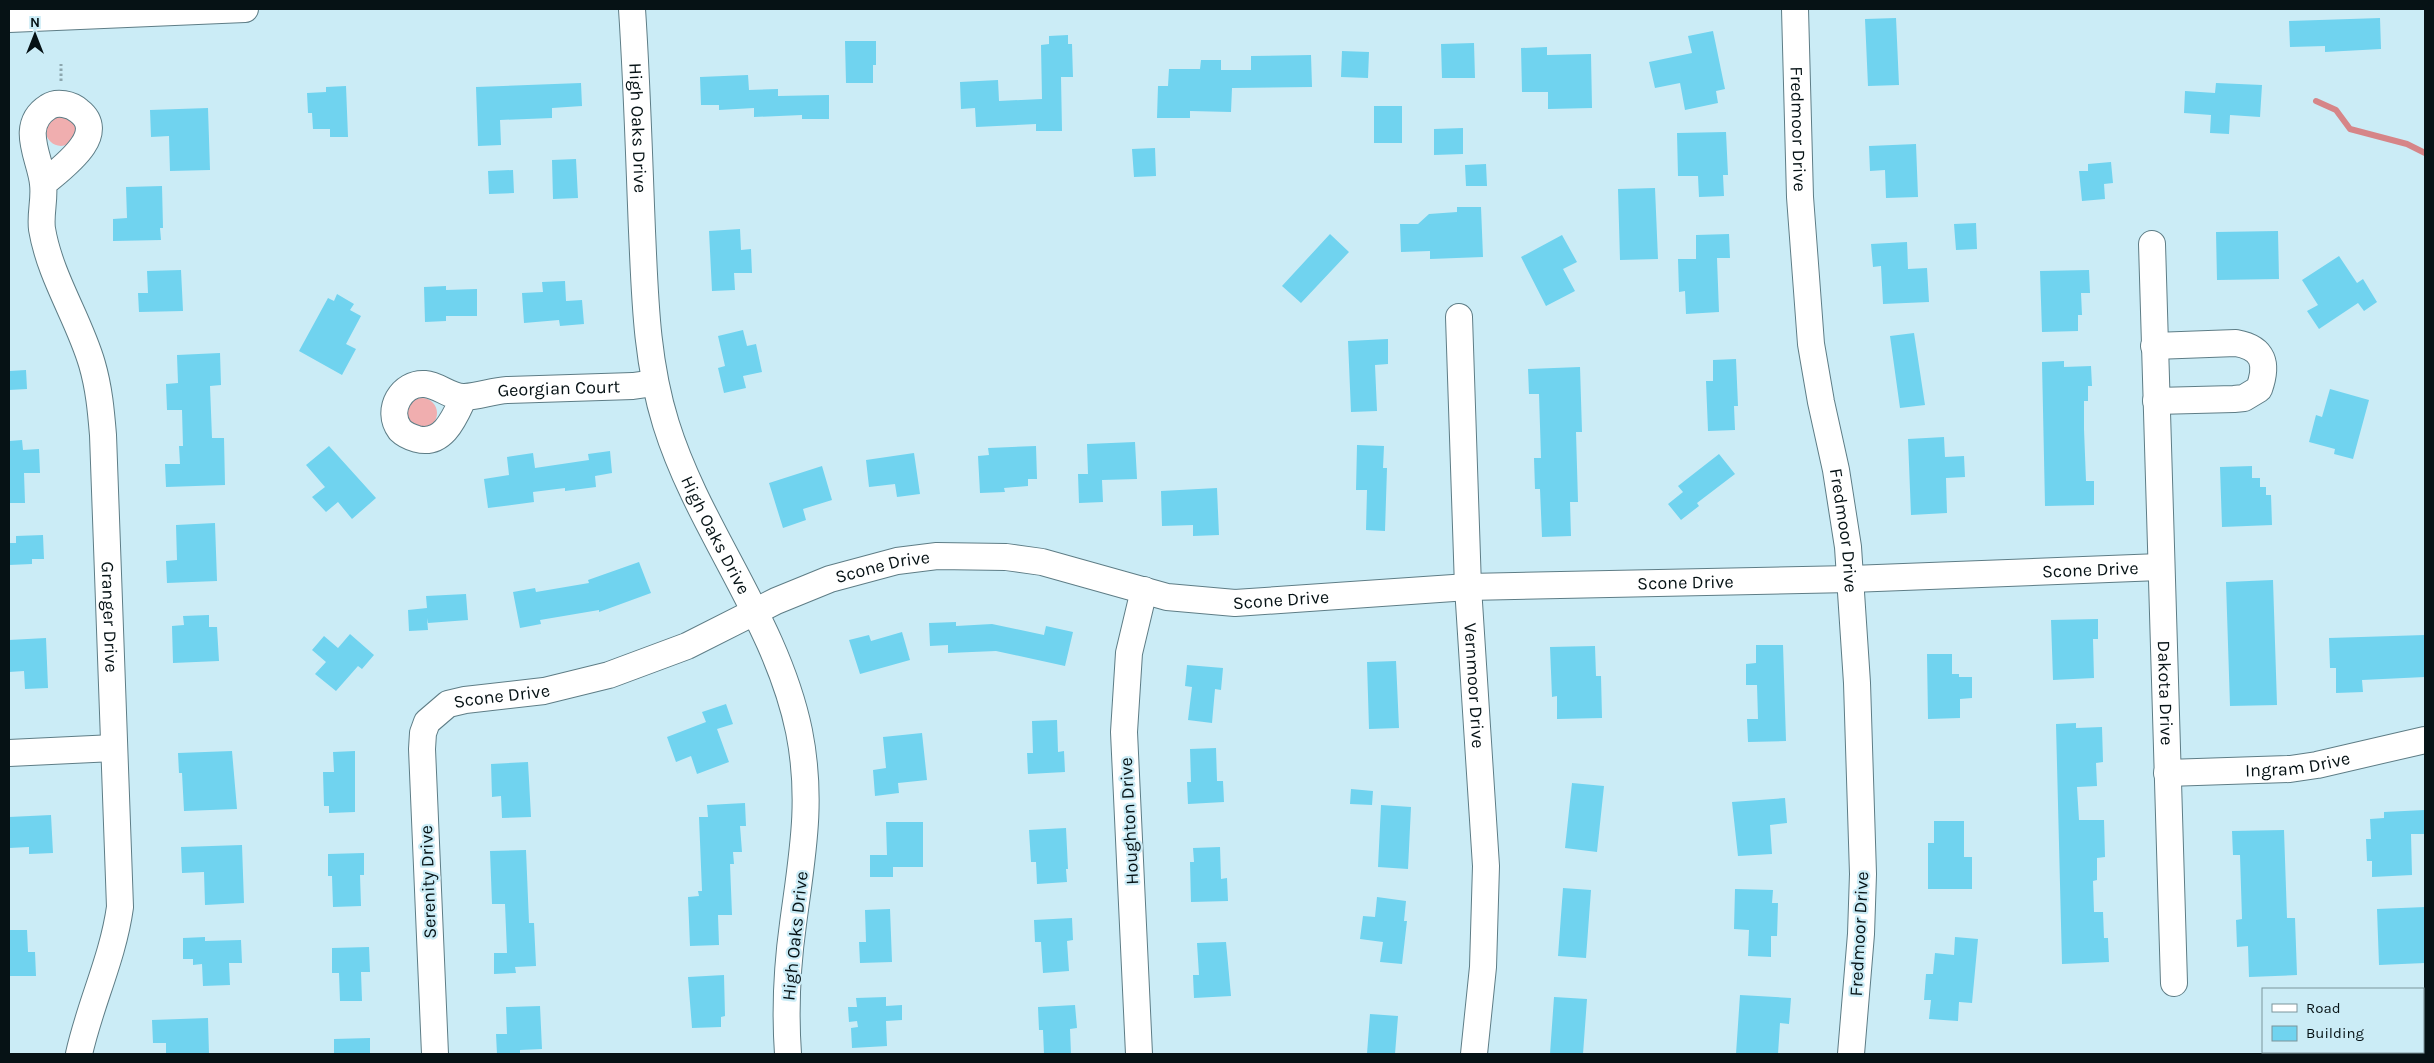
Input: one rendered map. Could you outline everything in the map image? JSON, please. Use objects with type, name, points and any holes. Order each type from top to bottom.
[{"type":"street","points":[[9,19],[183,10],[246,9]]},
{"type":"street","name":"High Oaks Drive","points":[[632,9],[645,303],[654,383],[676,451],[781,669],[799,730],[807,787],[805,842],[789,960],[786,1010],[788,1054]]},
{"type":"street","name":"Fredmoor Drive","points":[[1795,9],[1800,197],[1811,344],[1843,510],[1851,579],[1858,710],[1863,874],[1861,934],[1851,1054]]},
{"type":"street","name":"Granger Drive","points":[[44,184],[42,228],[47,249],[91,362],[101,409],[120,907],[114,944],[84,1031],[79,1054]]},
{"type":"street","name":"Dakota Drive","points":[[2152,244],[2160,566],[2174,983]]},
{"type":"street","name":"Vernmoor Drive","points":[[1459,317],[1468,588],[1486,866],[1483,967],[1474,1054]]},
{"type":"street","points":[[2154,346],[2236,343],[2250,346],[2263,359],[2264,368],[2259,389],[2244,398],[2156,402]]},
{"type":"street","name":"Georgian Court","points":[[464,398],[507,390],[633,386],[654,383]]},
{"type":"street","name":"Scone Drive","points":[[435,713],[448,704],[464,700],[536,692],[577,684],[608,675],[687,646],[754,612],[830,578],[897,561],[937,556],[1006,556],[1042,562],[1167,597],[1235,603],[1468,588],[1851,579],[2160,566]]},
{"type":"street","name":"Houghton Drive","points":[[1138,1054],[1124,732],[1129,653],[1144,590]]},
{"type":"street","name":"Serenity Drive","points":[[435,713],[425,728],[422,749],[435,1054]]},
{"type":"street","name":"Ingram Drive","points":[[2167,773],[2290,769],[2317,765],[2425,740]]},
{"type":"street","points":[[9,753],[114,748]]},
{"type":"path","points":[[61,64],[61,81]]},
{"type":"shaded area","points":[[61,116],[67,117],[75,125],[75,137],[67,145],[61,146],[55,145],[47,137],[46,131],[47,125],[55,117]]},
{"type":"shaded area","points":[[422,398],[428,399],[436,407],[436,419],[428,427],[422,428],[416,427],[408,419],[407,413],[408,407],[416,399]]},
{"type":"building","points":[[1896,18],[1899,85],[1868,86],[1865,19]]},
{"type":"building","points":[[2380,18],[2381,49],[2325,52],[2325,46],[2290,47],[2289,21]]},
{"type":"building","points":[[1713,31],[1725,89],[1716,91],[1718,103],[1685,110],[1680,83],[1655,88],[1649,62],[1692,53],[1688,36]]},
{"type":"building","points":[[1068,35],[1068,44],[1072,44],[1073,77],[1061,77],[1062,131],[1036,131],[1036,124],[976,127],[975,108],[961,109],[960,82],[998,80],[999,101],[1042,99],[1041,45],[1049,44],[1049,36]]},
{"type":"building","points":[[845,41],[876,41],[876,65],[873,65],[873,83],[846,83]]},
{"type":"building","points":[[1474,43],[1475,78],[1442,78],[1441,44]]},
{"type":"building","points":[[1547,47],[1547,55],[1591,54],[1592,108],[1548,109],[1548,92],[1522,92],[1521,48]]},
{"type":"building","points":[[1342,51],[1369,52],[1368,78],[1341,77]]},
{"type":"building","points":[[1311,55],[1312,87],[1232,88],[1231,112],[1190,111],[1190,118],[1157,118],[1158,86],[1168,86],[1169,69],[1200,69],[1201,60],[1221,60],[1221,70],[1251,70],[1251,56]]},
{"type":"building","points":[[748,75],[749,90],[778,89],[778,96],[829,95],[829,119],[802,119],[802,115],[754,117],[754,108],[719,110],[719,105],[701,105],[700,77]]},
{"type":"building","points":[[581,83],[582,106],[552,108],[552,118],[500,120],[501,145],[478,146],[476,87]]},
{"type":"building","points":[[2216,83],[2262,85],[2260,117],[2230,115],[2229,134],[2210,133],[2211,115],[2184,113],[2185,91],[2215,93]]},
{"type":"building","points":[[346,86],[348,137],[330,137],[330,129],[313,129],[312,113],[308,113],[307,93],[326,92],[326,87]]},
{"type":"building","points":[[1374,106],[1402,106],[1402,143],[1374,143]]},
{"type":"building","points":[[208,108],[210,170],[170,171],[169,136],[151,137],[150,110]]},
{"type":"building","points":[[1463,128],[1463,154],[1434,155],[1434,129]]},
{"type":"building","points":[[1726,132],[1728,175],[1723,175],[1724,196],[1699,197],[1698,176],[1678,176],[1677,133]]},
{"type":"building","points":[[1916,144],[1918,197],[1886,198],[1885,170],[1870,171],[1869,146]]},
{"type":"building","points":[[1155,148],[1156,176],[1134,177],[1132,149]]},
{"type":"building","points":[[576,159],[578,198],[553,199],[552,160]]},
{"type":"building","points":[[2111,162],[2113,183],[2104,184],[2105,199],[2082,201],[2079,171],[2088,171],[2088,164]]},
{"type":"building","points":[[1486,164],[1487,186],[1466,186],[1465,165]]},
{"type":"building","points":[[513,170],[514,193],[489,194],[488,171]]},
{"type":"building","points":[[162,186],[163,228],[160,228],[161,240],[113,241],[113,219],[127,218],[126,187]]},
{"type":"building","points":[[1655,188],[1658,259],[1620,260],[1618,189]]},
{"type":"building","points":[[1457,207],[1481,207],[1483,257],[1430,259],[1430,251],[1401,252],[1400,224],[1418,224],[1429,214],[1457,212]]},
{"type":"building","points":[[1976,223],[1977,249],[1956,250],[1954,224]]},
{"type":"building","points":[[740,229],[741,250],[751,249],[752,273],[734,273],[735,290],[712,291],[709,231]]},
{"type":"building","points":[[2278,231],[2279,279],[2217,280],[2216,232]]},
{"type":"building","points":[[1330,234],[1349,252],[1301,303],[1282,286]]},
{"type":"building","points":[[1729,234],[1730,258],[1717,258],[1719,312],[1686,314],[1685,291],[1679,292],[1678,259],[1696,259],[1696,235]]},
{"type":"building","points":[[1562,235],[1577,262],[1563,269],[1575,291],[1546,306],[1521,257]]},
{"type":"building","points":[[1907,242],[1908,269],[1927,268],[1929,302],[1883,304],[1881,266],[1873,267],[1871,244]]},
{"type":"building","points":[[2339,256],[2357,283],[2363,279],[2377,302],[2364,311],[2358,303],[2319,329],[2307,311],[2318,305],[2302,280]]},
{"type":"building","points":[[181,270],[183,311],[139,312],[138,293],[148,293],[147,271]]},
{"type":"building","points":[[2089,270],[2090,293],[2081,293],[2082,315],[2078,315],[2078,331],[2042,332],[2040,271]]},
{"type":"building","points":[[565,281],[566,301],[582,300],[584,324],[560,326],[559,320],[524,323],[522,293],[543,292],[542,282]]},
{"type":"building","points":[[446,286],[446,290],[477,289],[477,316],[446,316],[446,321],[425,322],[424,287]]},
{"type":"building","points":[[337,294],[354,304],[350,310],[361,316],[346,344],[356,349],[342,375],[299,351],[328,298],[334,301]]},
{"type":"building","points":[[743,330],[747,346],[756,344],[762,372],[743,376],[746,388],[724,393],[718,368],[725,366],[718,336]]},
{"type":"building","points":[[1914,333],[1925,405],[1900,408],[1890,336]]},
{"type":"building","points":[[1388,339],[1388,364],[1375,365],[1377,411],[1351,412],[1348,341]]},
{"type":"building","points":[[220,353],[221,385],[210,386],[212,438],[224,438],[225,485],[166,487],[165,464],[180,464],[179,446],[183,446],[182,410],[167,410],[166,384],[178,383],[177,355]]},
{"type":"building","points":[[1736,359],[1738,406],[1734,406],[1735,430],[1708,431],[1706,381],[1713,381],[1713,360]]},
{"type":"building","points":[[2064,361],[2064,367],[2091,366],[2092,386],[2088,386],[2088,401],[2084,401],[2084,429],[2086,481],[2094,481],[2094,505],[2045,506],[2042,362]]},
{"type":"building","points":[[1580,367],[1582,432],[1576,432],[1578,502],[1570,502],[1571,536],[1542,537],[1540,489],[1535,489],[1534,458],[1541,458],[1539,394],[1529,394],[1528,369]]},
{"type":"building","points":[[26,370],[27,389],[9,390],[9,371]]},
{"type":"building","points":[[2330,389],[2369,400],[2353,459],[2334,454],[2335,449],[2309,442],[2316,415],[2322,417]]},
{"type":"building","points":[[1944,437],[1945,457],[1964,456],[1965,477],[1946,478],[1947,513],[1911,515],[1908,439]]},
{"type":"building","points":[[22,440],[23,450],[39,449],[40,473],[24,473],[25,503],[9,503],[9,441]]},
{"type":"building","points":[[1135,442],[1137,479],[1102,480],[1103,502],[1079,503],[1078,474],[1088,474],[1087,444]]},
{"type":"building","points":[[1357,445],[1384,446],[1383,468],[1387,468],[1385,531],[1366,530],[1367,490],[1356,490]]},
{"type":"building","points":[[329,446],[376,498],[352,519],[338,502],[326,512],[312,497],[325,487],[306,465]]},
{"type":"building","points":[[1036,446],[1037,479],[1028,479],[1028,486],[1004,488],[1005,492],[980,493],[978,456],[989,455],[988,448]]},
{"type":"building","points":[[610,451],[612,473],[595,476],[596,487],[565,491],[565,488],[533,492],[534,502],[488,508],[484,479],[509,475],[507,457],[533,453],[535,468],[589,460],[588,454]]},
{"type":"building","points":[[914,453],[920,494],[897,497],[895,484],[869,487],[866,460]]},
{"type":"building","points":[[1719,454],[1735,474],[1697,503],[1699,506],[1681,520],[1668,504],[1683,492],[1678,486]]},
{"type":"building","points":[[822,466],[832,500],[803,509],[806,520],[783,528],[769,483]]},
{"type":"building","points":[[2252,466],[2252,478],[2260,478],[2260,487],[2266,487],[2266,495],[2271,495],[2272,525],[2222,527],[2220,467]]},
{"type":"building","points":[[1217,488],[1219,535],[1193,536],[1193,525],[1162,526],[1161,491]]},
{"type":"building","points":[[215,523],[217,581],[167,583],[166,561],[177,560],[176,525]]},
{"type":"building","points":[[43,535],[44,559],[32,559],[32,564],[9,565],[9,543],[16,543],[16,536]]},
{"type":"building","points":[[639,562],[651,593],[599,612],[599,610],[540,620],[541,624],[520,628],[513,592],[535,588],[536,592],[589,583],[588,580]]},
{"type":"building","points":[[2273,580],[2277,705],[2230,706],[2226,582]]},
{"type":"building","points":[[466,594],[468,620],[428,623],[427,618],[428,630],[409,631],[408,610],[427,608],[426,596]]},
{"type":"building","points":[[209,615],[209,627],[217,627],[219,661],[173,663],[172,626],[184,625],[183,616]]},
{"type":"building","points":[[2098,619],[2098,639],[2093,639],[2094,678],[2053,680],[2051,620]]},
{"type":"building","points":[[956,622],[956,626],[992,624],[1044,635],[1046,626],[1073,632],[1065,666],[996,651],[948,653],[948,645],[930,646],[929,623]]},
{"type":"building","points":[[902,632],[910,660],[860,674],[849,640],[869,635],[871,641]]},
{"type":"building","points":[[350,634],[374,655],[362,669],[358,666],[336,691],[315,674],[326,662],[312,650],[324,636],[338,648]]},
{"type":"building","points":[[2425,635],[2425,677],[2362,680],[2363,692],[2336,693],[2336,668],[2330,668],[2329,638]]},
{"type":"building","points":[[46,638],[48,688],[25,689],[24,671],[9,672],[9,640]]},
{"type":"building","points":[[1756,645],[1783,645],[1786,741],[1748,742],[1747,719],[1758,719],[1757,685],[1746,685],[1746,664],[1756,663]]},
{"type":"building","points":[[1595,646],[1596,676],[1601,676],[1602,718],[1557,719],[1557,696],[1552,697],[1550,647]]},
{"type":"building","points":[[1927,654],[1952,654],[1952,674],[1959,674],[1959,677],[1972,677],[1972,698],[1960,699],[1960,718],[1928,719]]},
{"type":"building","points":[[1396,661],[1399,728],[1369,729],[1367,662]]},
{"type":"building","points":[[1187,665],[1223,668],[1221,690],[1215,689],[1212,723],[1188,720],[1192,687],[1185,686]]},
{"type":"building","points":[[726,704],[733,724],[717,729],[729,762],[697,774],[691,756],[676,762],[667,737],[706,722],[702,712]]},
{"type":"building","points":[[1057,720],[1058,752],[1064,751],[1065,772],[1028,774],[1027,753],[1033,753],[1032,721]]},
{"type":"building","points":[[2076,723],[2076,728],[2102,727],[2103,762],[2096,763],[2097,786],[2077,787],[2079,820],[2104,820],[2105,857],[2097,858],[2097,880],[2093,881],[2094,912],[2103,912],[2104,938],[2108,938],[2109,962],[2062,964],[2056,724]]},
{"type":"building","points":[[922,733],[927,780],[898,783],[899,793],[875,796],[873,770],[886,768],[883,737]]},
{"type":"building","points":[[1216,748],[1217,781],[1223,781],[1224,802],[1188,804],[1187,782],[1191,782],[1190,749]]},
{"type":"building","points":[[232,751],[237,809],[184,811],[182,773],[179,773],[178,753]]},
{"type":"building","points":[[355,751],[355,812],[329,813],[329,806],[324,806],[323,772],[334,772],[333,752]]},
{"type":"building","points":[[528,762],[531,817],[502,818],[501,796],[492,797],[491,764]]},
{"type":"building","points":[[1572,783],[1604,786],[1597,852],[1565,848]]},
{"type":"building","points":[[1351,789],[1373,791],[1372,805],[1350,804]]},
{"type":"building","points":[[1785,798],[1787,823],[1770,825],[1772,854],[1738,856],[1732,802]]},
{"type":"building","points":[[745,803],[746,826],[740,826],[742,852],[733,852],[734,864],[730,864],[732,915],[718,915],[719,945],[690,946],[688,897],[699,896],[698,891],[702,891],[699,817],[708,817],[707,805]]},
{"type":"building","points":[[1381,805],[1411,807],[1408,869],[1378,867]]},
{"type":"building","points":[[2425,810],[2425,834],[2411,834],[2412,875],[2372,877],[2372,861],[2367,861],[2366,839],[2371,839],[2370,819],[2384,818],[2384,812]]},
{"type":"building","points":[[51,815],[53,853],[29,854],[29,847],[9,848],[9,817]]},
{"type":"building","points":[[1934,821],[1964,821],[1964,857],[1972,857],[1972,889],[1928,889],[1928,843],[1934,843]]},
{"type":"building","points":[[886,822],[923,822],[923,867],[893,867],[893,877],[870,877],[870,855],[887,855]]},
{"type":"building","points":[[1066,828],[1067,882],[1037,884],[1036,862],[1031,862],[1029,830]]},
{"type":"building","points":[[2284,830],[2287,918],[2295,918],[2297,975],[2249,977],[2248,946],[2237,947],[2236,920],[2242,919],[2240,855],[2233,855],[2232,831]]},
{"type":"building","points":[[242,845],[244,903],[205,905],[204,872],[182,873],[181,847]]},
{"type":"building","points":[[1220,847],[1221,879],[1227,878],[1228,901],[1191,902],[1190,862],[1194,862],[1193,848]]},
{"type":"building","points":[[526,850],[529,923],[534,923],[536,966],[515,967],[516,973],[494,974],[494,953],[507,953],[505,904],[492,904],[490,851]]},
{"type":"building","points":[[364,853],[364,875],[360,875],[361,906],[333,907],[332,876],[328,876],[328,854]]},
{"type":"building","points":[[1563,888],[1591,890],[1586,958],[1558,956]]},
{"type":"building","points":[[1735,889],[1773,890],[1772,903],[1778,903],[1777,936],[1771,936],[1771,957],[1748,956],[1749,930],[1734,929]]},
{"type":"building","points":[[1377,897],[1406,901],[1404,921],[1407,921],[1402,964],[1380,962],[1383,942],[1360,939],[1363,916],[1375,917]]},
{"type":"building","points":[[2425,907],[2425,963],[2379,965],[2377,909]]},
{"type":"building","points":[[890,909],[892,962],[860,963],[859,942],[866,942],[865,910]]},
{"type":"building","points":[[1072,918],[1073,940],[1067,941],[1069,971],[1043,973],[1041,942],[1035,942],[1034,920]]},
{"type":"building","points":[[9,930],[27,930],[28,952],[35,952],[36,976],[9,976]]},
{"type":"building","points":[[205,937],[205,941],[241,940],[242,963],[229,963],[230,985],[203,986],[202,964],[193,965],[193,959],[183,959],[183,938]]},
{"type":"building","points":[[1955,937],[1978,939],[1972,1003],[1959,1002],[1958,1021],[1929,1019],[1931,1000],[1924,1000],[1926,974],[1933,974],[1935,953],[1954,955]]},
{"type":"building","points":[[1226,942],[1231,996],[1194,998],[1193,975],[1199,975],[1197,943]]},
{"type":"building","points":[[369,947],[370,972],[361,972],[362,1001],[340,1001],[339,973],[332,973],[332,948]]},
{"type":"building","points":[[724,975],[725,1016],[721,1017],[721,1027],[692,1028],[688,977]]},
{"type":"building","points":[[1740,995],[1791,998],[1789,1024],[1780,1023],[1778,1054],[1736,1054]]},
{"type":"building","points":[[886,997],[886,1006],[902,1005],[902,1020],[886,1021],[887,1046],[852,1048],[851,1028],[858,1027],[857,1021],[849,1022],[848,1007],[857,1007],[856,998]]},
{"type":"building","points":[[1554,997],[1587,999],[1583,1054],[1550,1054]]},
{"type":"building","points":[[1075,1005],[1077,1028],[1070,1029],[1071,1054],[1044,1054],[1043,1030],[1039,1030],[1038,1007]]},
{"type":"building","points":[[540,1006],[542,1049],[520,1050],[520,1054],[497,1054],[496,1034],[507,1034],[506,1007]]},
{"type":"building","points":[[1370,1014],[1398,1016],[1395,1054],[1367,1054]]},
{"type":"building","points":[[208,1018],[209,1054],[166,1054],[166,1043],[153,1043],[152,1020]]},
{"type":"building","points":[[370,1038],[370,1054],[334,1054],[334,1039]]},
{"type":"waterway","points":[[2316,101],[2336,110],[2350,129],[2407,144],[2425,153]]}]
